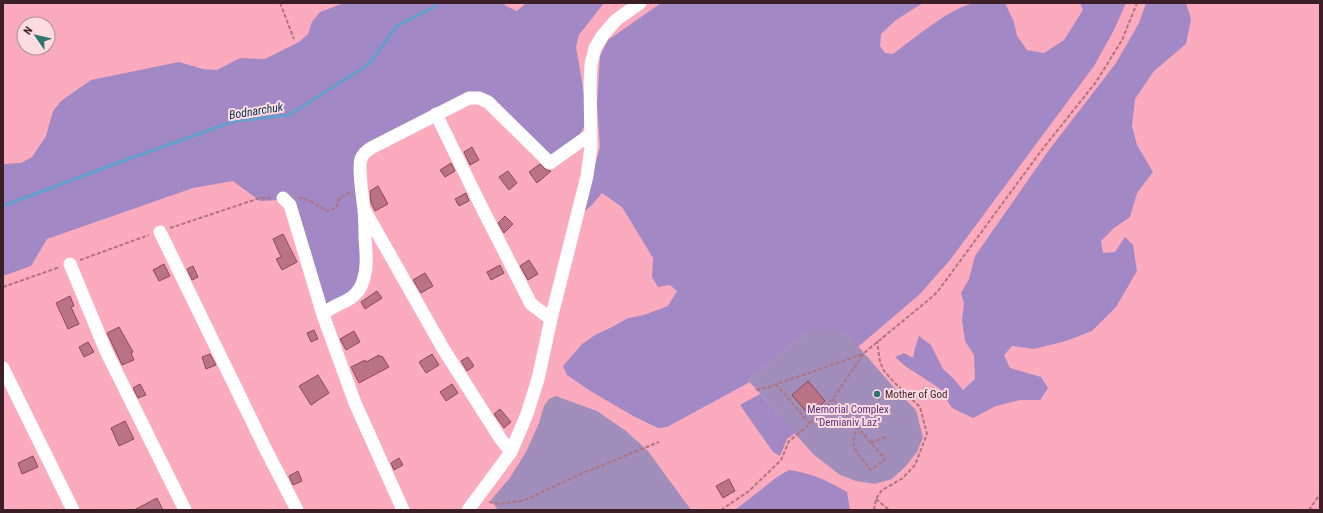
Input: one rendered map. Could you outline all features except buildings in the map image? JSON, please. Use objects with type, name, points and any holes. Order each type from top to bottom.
[{"type":"street","points":[[468,510],[511,452],[527,414],[538,379],[551,319],[587,176],[591,147],[591,64],[595,48],[603,35],[616,20],[640,3]]},
{"type":"street","points":[[322,315],[326,311],[351,298],[359,290],[363,281],[366,267],[364,209],[360,161],[364,154],[371,148],[469,98],[479,98],[488,102],[550,163],[591,134]]},
{"type":"street","points":[[436,114],[531,304],[551,319]]},
{"type":"street","points":[[283,198],[290,205],[322,315],[355,404],[403,510]]},
{"type":"street","points":[[364,209],[444,350],[500,438],[511,452]]},
{"type":"street","points":[[160,232],[265,448],[297,510]]},
{"type":"street","points":[[70,264],[106,351],[185,510]]},
{"type":"street","points":[[3,368],[73,510]]},
{"type":"path","points":[[280,3],[294,39]]},
{"type":"path","points":[[720,510],[749,491],[781,460],[789,441],[810,424],[833,399],[864,353],[938,291],[1041,151],[1096,82],[1122,40],[1137,3]]},
{"type":"path","points":[[312,202],[327,211],[336,208],[340,197]]},
{"type":"path","points":[[3,287],[260,198],[283,198]]},
{"type":"path","points":[[874,510],[876,499],[882,490],[902,478],[915,465],[927,434],[920,407],[884,371],[880,362],[877,341]]},
{"type":"path","points":[[756,390],[864,353]]},
{"type":"path","points":[[776,384],[810,424]]},
{"type":"path","points":[[833,399],[885,459],[871,470],[855,450],[853,439],[858,428]]},
{"type":"path","points":[[872,444],[888,436]]},
{"type":"path","points":[[477,499],[500,504],[525,500],[583,473],[659,442]]},
{"type":"path","points":[[1309,510],[1320,494]]},
{"type":"path","points":[[876,499],[889,510]]},
{"type":"green space","name":"Memorial Complex \"Demianiv Laz\"","points":[[836,328],[851,338],[896,390],[916,410],[923,437],[917,452],[906,466],[892,479],[875,484],[856,481],[840,475],[813,454],[748,380],[807,332]]},
{"type":"green space","points":[[556,396],[597,411],[626,431],[648,451],[691,510],[498,510],[491,500],[509,479],[526,452],[539,423],[544,406],[549,399]]},
{"type":"shaded area","points":[[344,3],[503,3],[517,11],[526,3],[604,3],[579,35],[576,47],[587,110],[586,123],[580,134],[547,158],[474,95],[365,148],[364,266],[360,283],[347,298],[318,313],[287,205],[279,200],[260,201],[233,181],[193,188],[47,239],[31,266],[3,276],[3,164],[21,163],[32,157],[46,136],[53,111],[61,101],[91,80],[179,62],[203,69],[217,70],[240,58],[265,59],[299,42],[308,34],[312,22],[320,12]]},
{"type":"shaded area","points":[[661,3],[923,3],[896,20],[881,34],[880,46],[885,53],[893,54],[942,18],[962,7],[975,3],[1005,3],[1014,22],[1017,36],[1027,50],[1044,53],[1064,40],[1083,10],[1080,3],[1126,3],[1114,30],[1094,66],[950,260],[920,294],[858,347],[851,338],[836,329],[807,332],[748,380],[750,382],[667,427],[658,428],[635,417],[592,392],[567,375],[563,366],[582,344],[595,335],[628,318],[644,315],[668,306],[677,291],[670,285],[658,287],[652,277],[653,258],[622,207],[602,193],[585,211],[583,207],[600,147],[597,105],[600,56],[608,40]]},
{"type":"shaded area","points":[[1146,3],[1186,3],[1191,19],[1186,44],[1154,71],[1135,99],[1132,126],[1137,145],[1153,172],[1137,193],[1130,217],[1114,228],[1101,241],[1103,253],[1115,252],[1125,237],[1133,245],[1137,271],[1116,307],[1092,331],[1066,341],[1034,349],[1012,346],[1004,355],[1010,368],[1041,377],[1048,388],[1040,400],[1020,400],[996,406],[973,418],[952,408],[939,388],[905,366],[895,357],[904,353],[913,358],[919,336],[931,345],[943,369],[963,390],[975,379],[974,355],[965,341],[962,320],[964,303],[961,293],[969,279],[975,256],[1049,150],[1116,63],[1139,23]]},
{"type":"shaded area","points":[[760,394],[795,433],[787,439],[780,456],[773,452],[740,405]]},
{"type":"shaded area","points":[[789,470],[806,473],[820,478],[847,492],[850,510],[735,510],[777,477]]},
{"type":"waterway","name":"Bodnarchuk","points":[[3,206],[235,121],[289,115],[369,64],[397,26],[436,6],[437,3]]},
{"type":"place","name":"Mother of God","points":[[877,394]]}]
